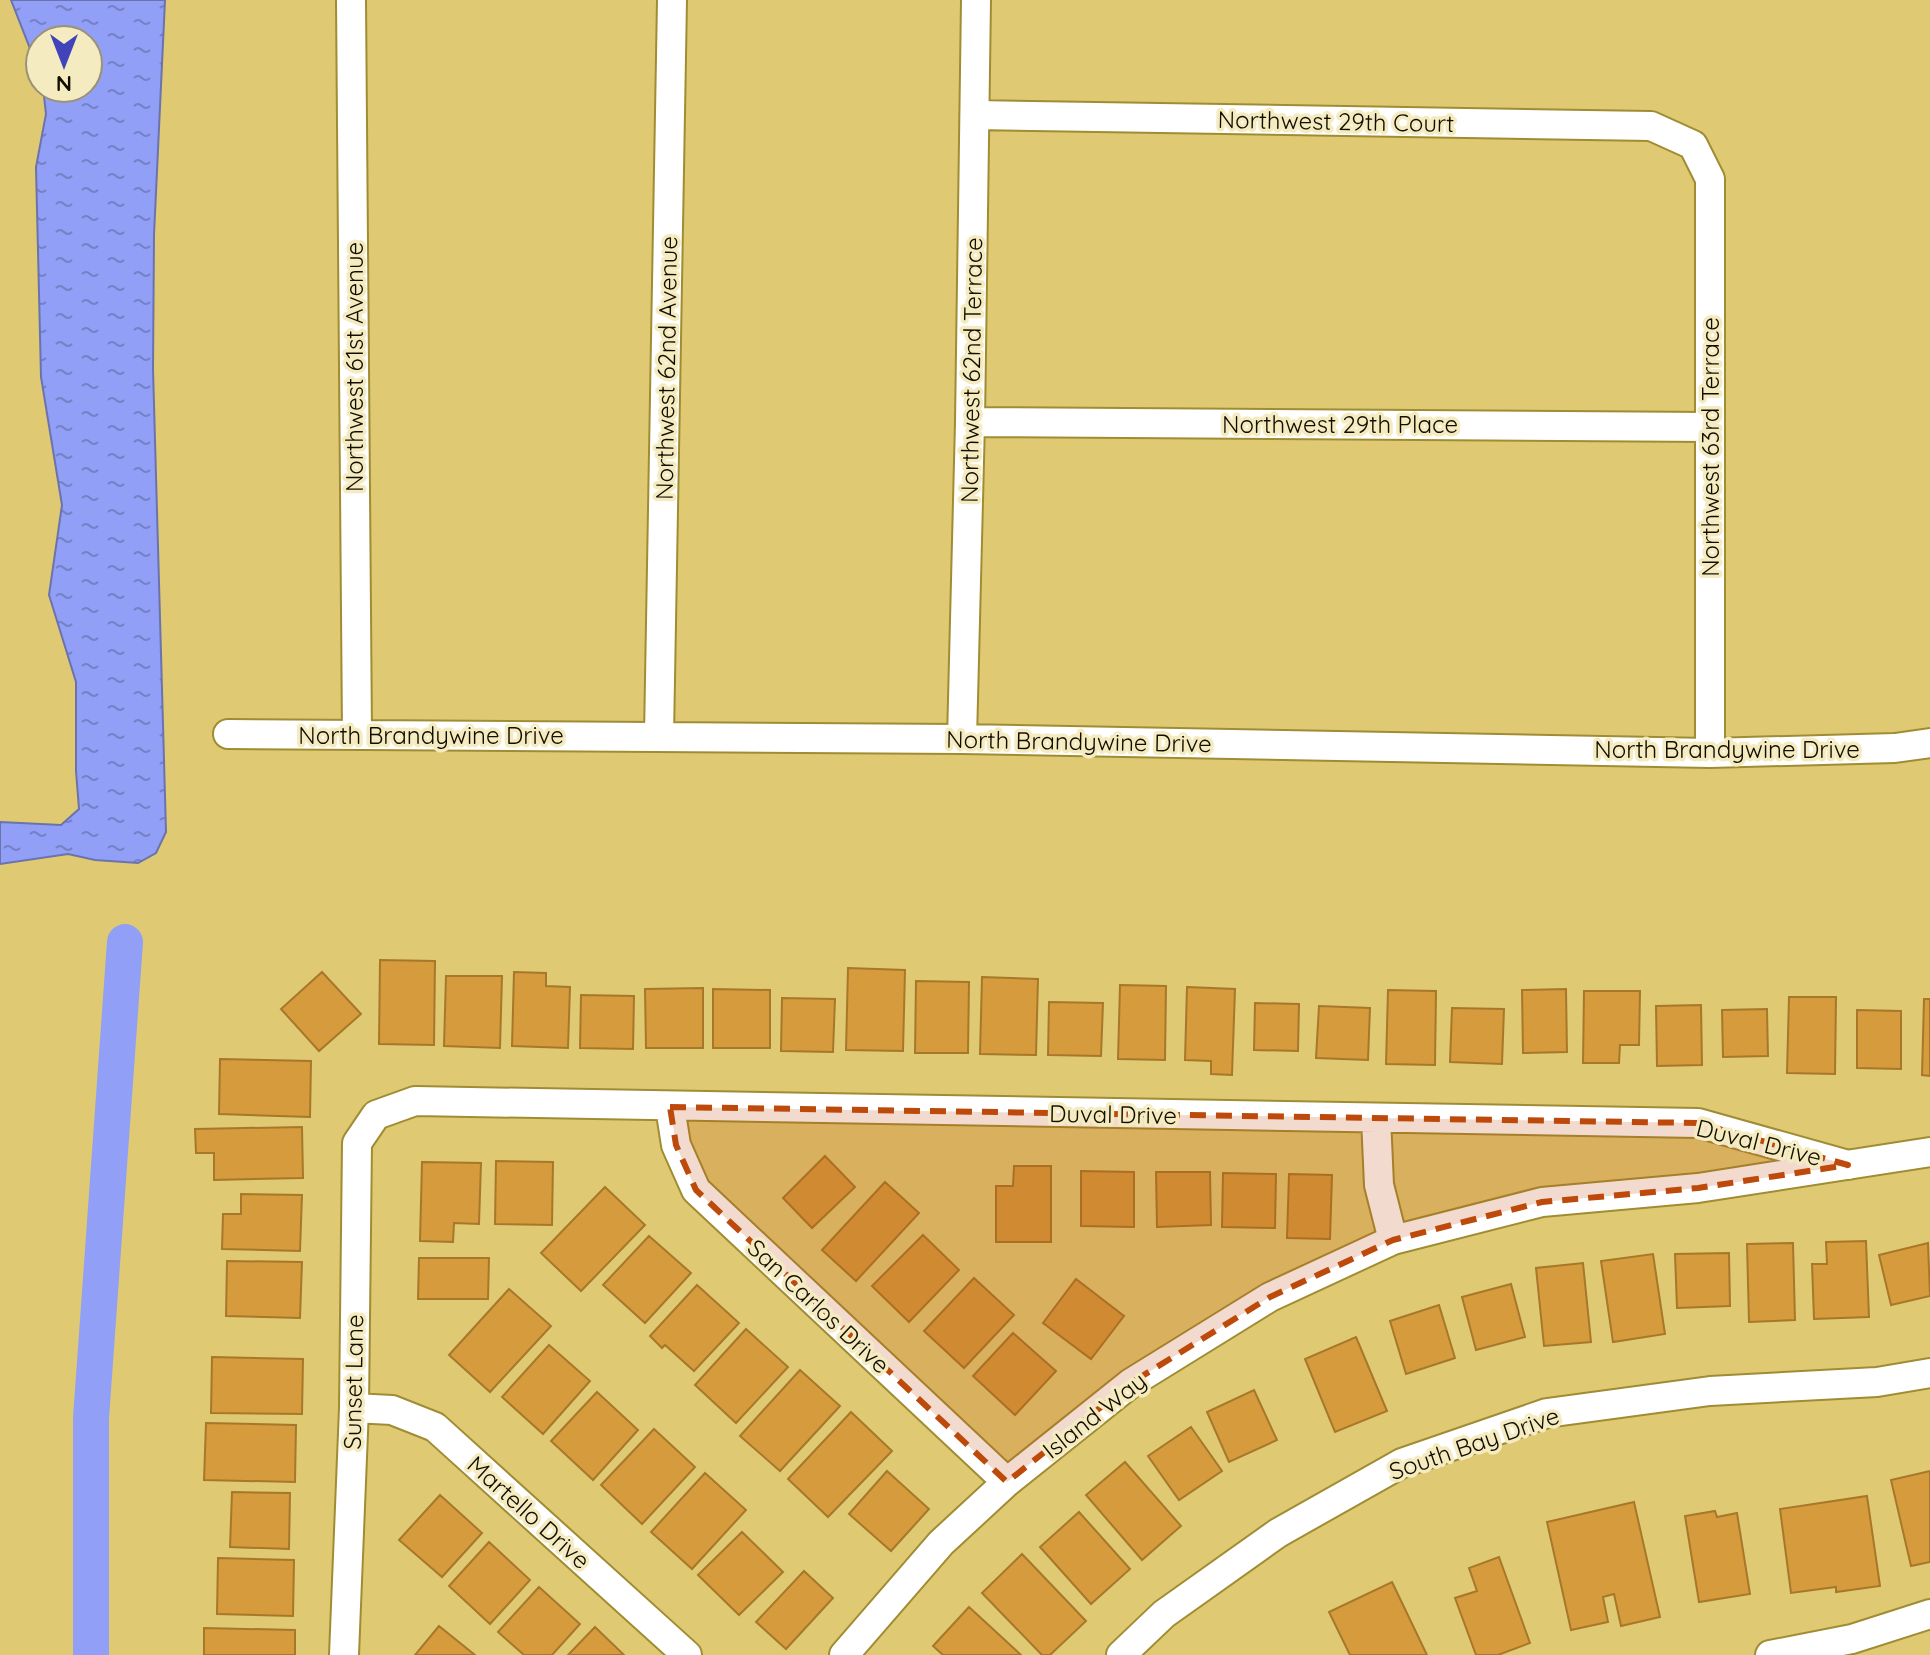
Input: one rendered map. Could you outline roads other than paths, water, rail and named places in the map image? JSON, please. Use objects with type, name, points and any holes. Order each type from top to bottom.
[{"type":"street","name":"Northwest 61st Avenue","points":[[351,0],[357,734]]},
{"type":"street","name":"Northwest 62nd Avenue","points":[[659,736],[672,0]]},
{"type":"street","name":"Northwest 62nd Terrace","points":[[962,739],[976,0]]},
{"type":"street","name":"Northwest 29th Court","points":[[976,115],[1651,126],[1693,145]]},
{"type":"street","name":"Northwest 63rd Terrace","points":[[1693,145],[1710,179],[1710,753]]},
{"type":"street","name":"Northwest 29th Place","points":[[970,422],[1710,427]]},
{"type":"street","name":"North Brandywine Drive","points":[[228,734],[962,739],[1710,753],[1895,748],[1930,743]]},
{"type":"street","name":"Duval Drive","points":[[376,1115],[415,1101],[1698,1123],[1848,1165]]},
{"type":"street","name":"San Carlos Drive","points":[[670,1107],[676,1145],[696,1190],[1007,1482]]},
{"type":"street","name":"Sunset Lane","points":[[344,1655],[354,1408],[357,1143],[376,1115]]},
{"type":"street","points":[[1376,1118],[1379,1185],[1393,1240]]},
{"type":"street","name":"Island Way","points":[[844,1655],[941,1543],[1007,1482],[1131,1383],[1270,1297],[1393,1240],[1542,1202],[1698,1188],[1930,1152]]},
{"type":"street","name":"South Bay Drive","points":[[1121,1655],[1164,1614],[1278,1533],[1402,1463],[1547,1413],[1710,1391],[1877,1382],[1930,1373]]},
{"type":"street","name":"Martello Drive","points":[[354,1408],[392,1410],[435,1427],[687,1655]]},
{"type":"street","points":[[1770,1655],[1852,1639],[1930,1614]]},
{"type":"water","points":[[11,0],[165,0],[154,235],[153,369],[166,832],[156,853],[138,863],[95,860],[68,854],[0,864],[0,822],[61,825],[79,809],[76,682],[49,595],[62,505],[41,377],[36,167],[46,114],[45,104],[104,104],[104,24],[24,24],[24,33]]},
{"type":"waterway","points":[[91,1655],[91,1418],[125,942]]}]
